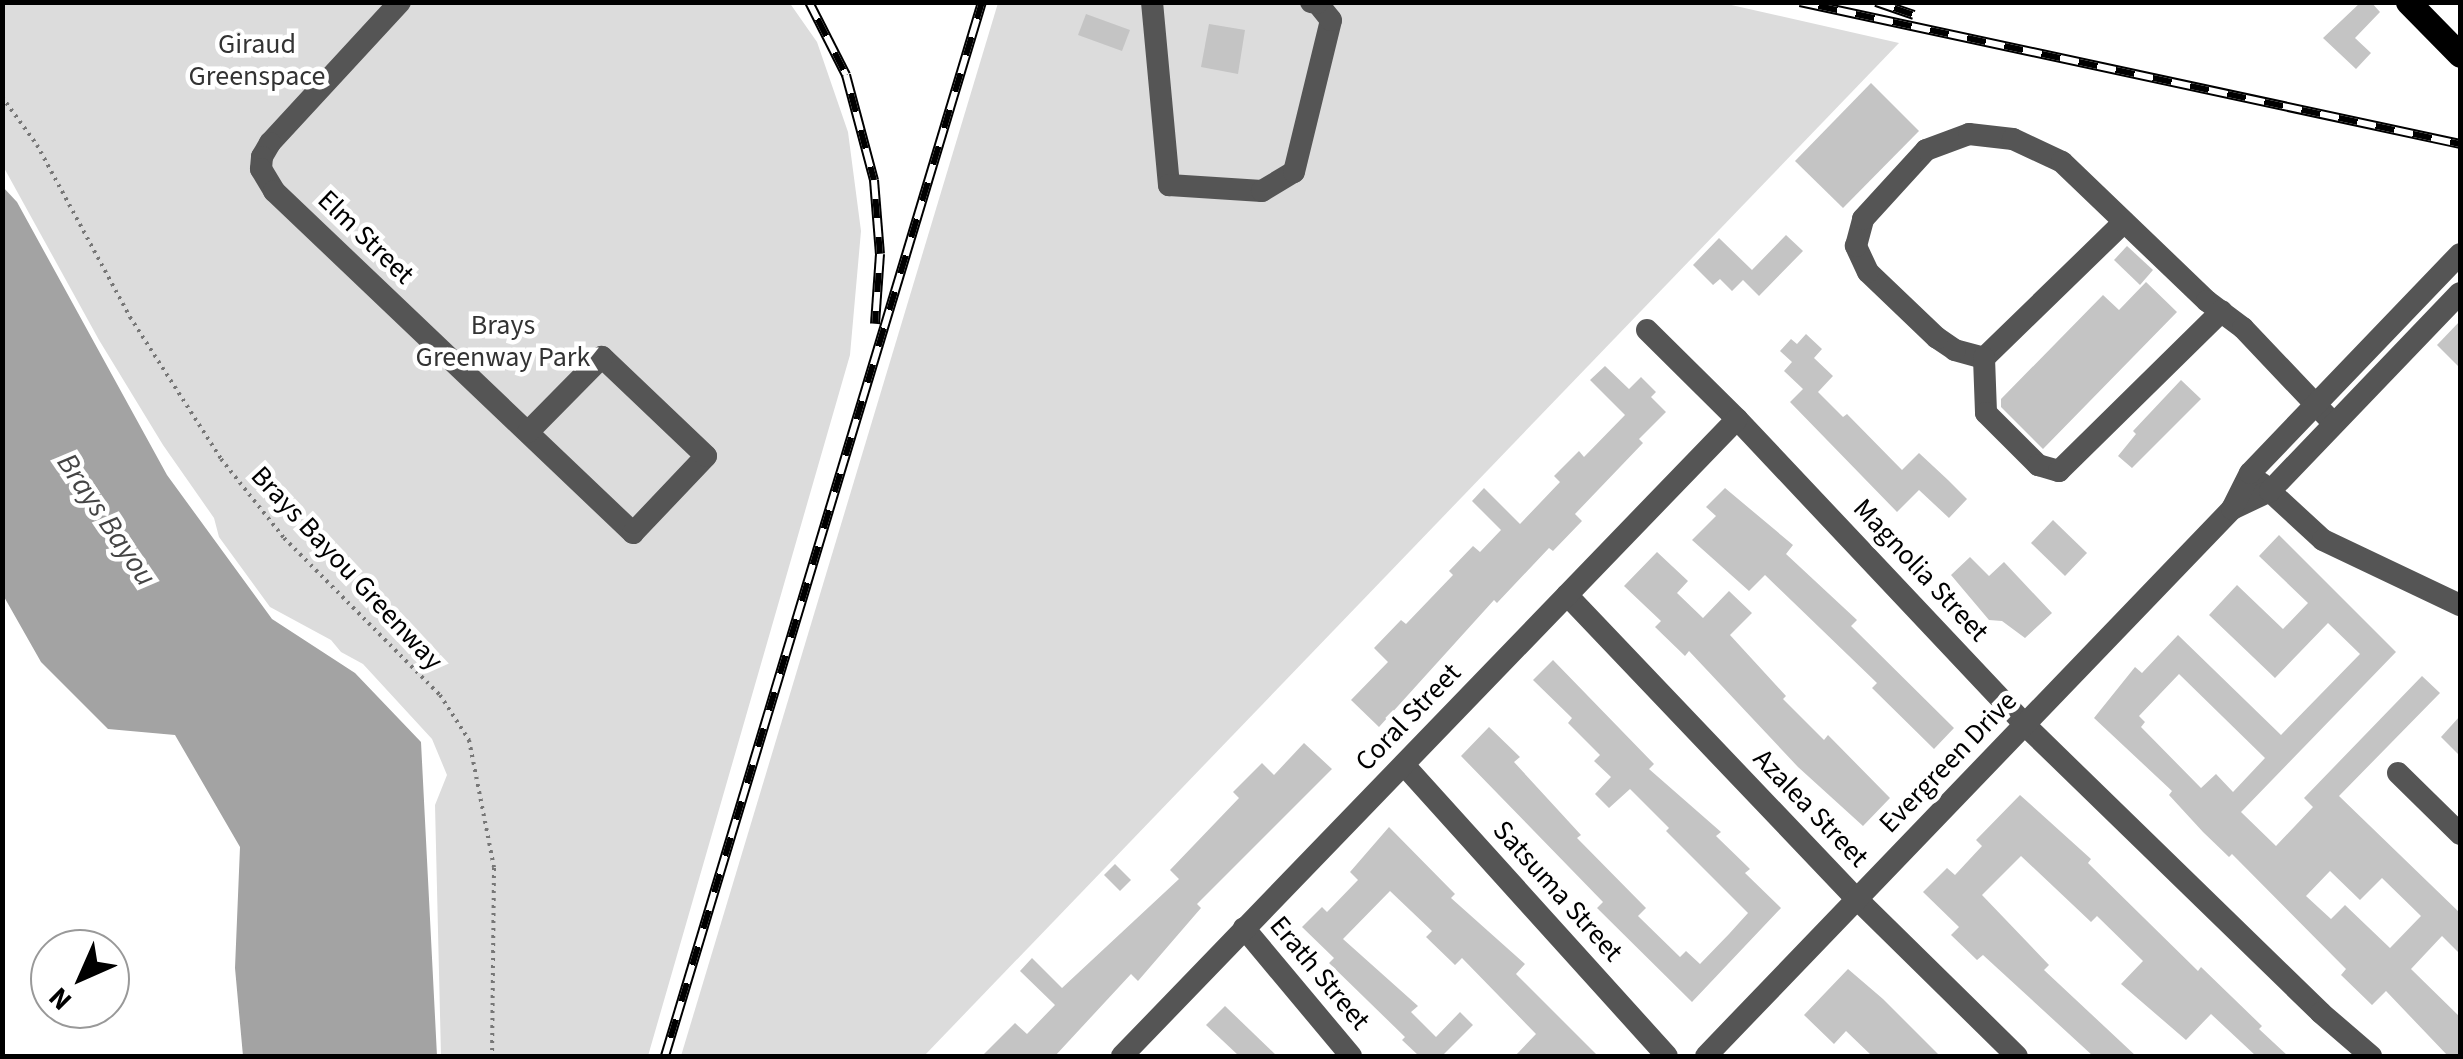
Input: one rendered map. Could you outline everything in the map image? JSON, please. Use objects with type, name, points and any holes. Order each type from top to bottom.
[{"type":"main road","points":[[2408,2],[2460,54]]},
{"type":"street","name":"Elm Street","points":[[400,2],[266,150],[262,169],[274,191],[633,533],[706,456],[602,357],[528,432]]},
{"type":"street","points":[[1152,2],[1169,185],[1262,192],[1294,172],[1331,20],[1317,3],[1311,2]]},
{"type":"street","points":[[1984,358],[1956,350],[1937,338],[1859,259],[1856,246],[1863,219],[1926,150],[1969,134],[2012,139],[2062,162],[2222,311],[2334,424]]},
{"type":"street","points":[[2124,222],[1984,358],[1986,413],[2038,464],[2060,472],[2222,311]]},
{"type":"street","name":"Evergreen Drive","points":[[1706,1056],[2232,509],[2250,472],[2460,254]]},
{"type":"street","name":"Evergreen Drive","points":[[2232,509],[2270,491],[2460,294]]},
{"type":"street","name":"Magnolia Street","points":[[1647,330],[1737,418],[2025,725],[2321,1014],[2371,1056]]},
{"type":"street","name":"Coral Street","points":[[1122,1056],[1737,418]]},
{"type":"street","points":[[2250,472],[2324,540],[2460,604]]},
{"type":"street","name":"Azalea Street","points":[[1567,596],[1857,899],[2017,1056]]},
{"type":"street","name":"Satsuma Street","points":[[1404,765],[1666,1056]]},
{"type":"street","points":[[2398,772],[2460,834]]},
{"type":"street","name":"Erath Street","points":[[1244,928],[1350,1056]]},
{"type":"path","name":"Brays Bayou Greenway","points":[[2,97],[37,145],[130,317],[220,459],[284,538],[418,670],[451,710],[469,740],[494,868],[492,1056]]},
{"type":"green space","name":"Brays Greenway Park","points":[[789,2],[817,42],[848,132],[861,231],[850,355],[648,1056],[441,1056],[435,805],[447,775],[432,739],[363,664],[341,652],[331,640],[270,607],[219,537],[214,518],[163,445],[99,340],[3,166],[2,3]]},
{"type":"green space","points":[[1718,2],[1899,43],[924,1056],[681,1056],[998,3]]},
{"type":"water","name":"Brays Bayou","points":[[2,186],[17,202],[167,475],[272,619],[355,673],[421,742],[437,1056],[243,1056],[235,968],[240,847],[175,735],[108,729],[41,662],[3,595]]},
{"type":"building","points":[[2361,2],[2371,2],[2380,12],[2355,38],[2371,53],[2356,69],[2323,38]]},
{"type":"building","points":[[1086,14],[1130,30],[1122,51],[1078,35]]},
{"type":"building","points":[[1209,24],[1245,30],[1238,74],[1201,67]]},
{"type":"building","points":[[1871,83],[1919,131],[1843,208],[1795,161]]},
{"type":"building","points":[[1786,235],[1803,251],[1759,296],[1743,280],[1732,291],[1720,279],[1713,285],[1693,265],[1719,238],[1752,270]]},
{"type":"building","points":[[2127,246],[2153,270],[2140,285],[2114,260]]},
{"type":"building","points":[[2146,282],[2177,312],[2043,449],[2001,407],[2001,399],[2103,295],[2119,310]]},
{"type":"building","points":[[2460,321],[2460,368],[2437,345]]},
{"type":"building","points":[[1806,334],[1822,349],[1814,358],[1833,376],[1818,392],[1843,417],[1847,414],[1902,470],[1919,453],[1948,480],[1967,499],[1949,518],[1919,490],[1897,512],[1790,402],[1803,389],[1784,371],[1792,362],[1780,351],[1791,339],[1797,344]]},
{"type":"building","points":[[1605,366],[1629,389],[1641,377],[1656,392],[1651,397],[1666,412],[1639,439],[1643,443],[1575,514],[1582,521],[1553,551],[1549,548],[1497,603],[1494,600],[1379,727],[1351,700],[1388,662],[1374,648],[1401,620],[1406,624],[1453,575],[1449,571],[1473,546],[1480,552],[1501,530],[1472,501],[1484,488],[1520,524],[1560,482],[1554,476],[1579,451],[1584,457],[1625,415],[1590,380]]},
{"type":"building","points":[[2181,380],[2201,399],[2132,468],[2118,456],[2136,434],[2133,431]]},
{"type":"building","points":[[1725,488],[1793,545],[1786,554],[1857,620],[1851,626],[1954,728],[1934,749],[1872,688],[1877,683],[1765,575],[1749,591],[1692,540],[1716,516],[1706,507]]},
{"type":"building","points":[[2053,520],[2087,553],[2065,576],[2031,543]]},
{"type":"building","points":[[2279,535],[2396,652],[2241,812],[2276,846],[2313,807],[2304,798],[2422,676],[2440,693],[2339,796],[2460,913],[2460,954],[2442,936],[2411,969],[2460,1017],[2460,1056],[2448,1056],[2386,991],[2372,1005],[2341,975],[2346,969],[2232,854],[2229,857],[2203,832],[2169,795],[2172,791],[2094,718],[2135,667],[2142,673],[2178,635],[2281,735],[2360,654],[2328,623],[2275,678],[2209,615],[2237,585],[2283,629],[2308,603],[2259,556]],"holes":[[[2179,674],[2265,758],[2233,792],[2216,774],[2201,788],[2141,727],[2145,722],[2139,716]],[[2330,871],[2360,900],[2382,878],[2421,916],[2390,948],[2345,905],[2331,919],[2306,896]]]},
{"type":"building","points":[[1657,552],[1688,581],[1677,593],[1703,618],[1729,591],[1752,613],[1730,635],[1786,696],[1783,699],[1824,740],[1828,735],[1890,798],[1863,826],[1798,767],[1689,651],[1685,656],[1655,627],[1661,621],[1624,586]]},
{"type":"building","points":[[1970,557],[1989,576],[2004,562],[2052,613],[2025,638],[2002,621],[1989,620],[1951,575]]},
{"type":"building","points":[[1553,660],[1654,764],[1649,769],[1721,832],[1716,836],[1750,869],[1745,873],[1781,908],[1692,1002],[1597,908],[1603,902],[1461,756],[1489,727],[1520,757],[1514,762],[1581,835],[1577,838],[1646,908],[1638,916],[1680,957],[1686,951],[1700,964],[1729,934],[1748,913],[1666,831],[1669,828],[1630,789],[1609,808],[1595,794],[1611,777],[1594,761],[1600,755],[1568,723],[1572,718],[1533,680]]},
{"type":"building","points":[[2460,716],[2460,756],[2441,737]]},
{"type":"building","points":[[1304,743],[1332,769],[1197,904],[1201,908],[1138,981],[1131,974],[1055,1056],[982,1056],[1015,1023],[1027,1034],[1055,1005],[1020,971],[1032,958],[1062,988],[1179,879],[1170,870],[1239,798],[1233,792],[1262,763],[1274,775]]},
{"type":"building","points":[[2020,795],[2091,859],[2088,863],[2198,971],[2201,967],[2288,1056],[2256,1056],[2211,1014],[2186,1040],[2121,984],[2143,961],[2097,916],[2091,922],[2021,856],[1982,895],[2049,965],[2044,970],[2136,1056],[2093,1056],[1983,955],[1977,960],[1951,935],[1959,927],[1923,892],[1947,868],[1955,875],[1982,846],[1976,840]]},
{"type":"building","points":[[1389,827],[1455,894],[1451,898],[1525,964],[1516,974],[1598,1056],[1515,1056],[1536,1034],[1462,958],[1455,965],[1426,937],[1432,931],[1390,891],[1343,939],[1418,1006],[1411,1012],[1436,1037],[1460,1012],[1473,1025],[1442,1056],[1419,1056],[1402,1040],[1405,1037],[1329,963],[1334,958],[1302,927],[1322,907],[1327,912],[1358,880],[1350,872]]},
{"type":"building","points":[[1115,864],[1131,880],[1120,891],[1104,875]]},
{"type":"building","points":[[1848,969],[1940,1056],[1872,1056],[1846,1031],[1834,1044],[1804,1015]]},
{"type":"building","points":[[1225,1006],[1277,1056],[1239,1056],[1206,1025]]},
{"type":"railway","points":[[809,2],[846,75],[874,180],[880,254],[875,324]]},
{"type":"railway","points":[[665,1056],[982,2]]},
{"type":"railway","points":[[1800,2],[2460,144]]},
{"type":"railway","points":[[1876,2],[1914,15]]},
{"type":"park label","name":"Giraud Greenspace","points":[[257,60]]}]
